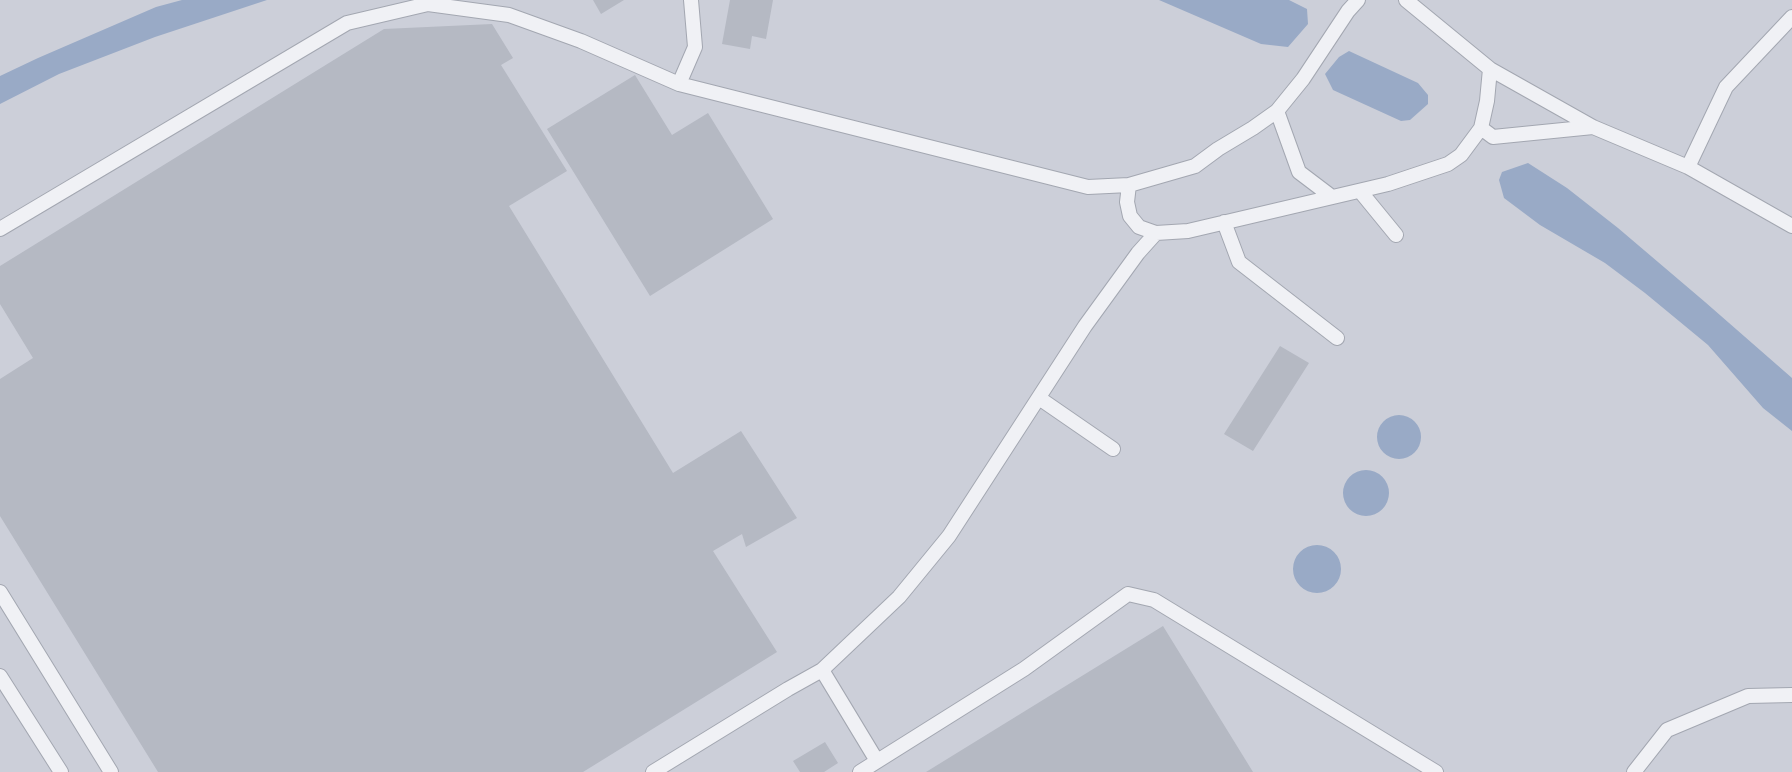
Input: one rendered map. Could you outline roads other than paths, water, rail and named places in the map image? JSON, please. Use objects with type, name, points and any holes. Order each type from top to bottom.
[{"type":"lane","points":[[678,84],[695,47],[691,0]]},
{"type":"lane","points":[[0,229],[346,22],[428,4],[509,15],[581,41],[678,84],[1088,187],[1129,185],[1195,166],[1277,111],[1303,79],[1348,11],[1358,0]]},
{"type":"lane","points":[[1406,0],[1490,69],[1593,127],[1688,167],[1792,226]]},
{"type":"lane","points":[[1688,167],[1726,87],[1792,17]]},
{"type":"lane","points":[[1129,185],[1127,202],[1130,216],[1139,227],[1156,233],[1188,231],[1388,184],[1448,164],[1461,155],[1481,128],[1487,101],[1490,69]]},
{"type":"lane","points":[[1277,111],[1299,172],[1332,197]]},
{"type":"lane","points":[[1481,128],[1493,137],[1593,127]]},
{"type":"lane","points":[[1360,190],[1396,235]]},
{"type":"lane","points":[[1224,222],[1239,262],[1337,338]]},
{"type":"lane","points":[[653,772],[822,670],[899,597],[950,536],[1103,299],[1138,253],[1156,233]]},
{"type":"lane","points":[[1039,398],[1113,449]]},
{"type":"lane","points":[[0,592],[110,772]]},
{"type":"lane","points":[[860,772],[1024,669],[1128,594],[1154,600],[1436,772]]},
{"type":"lane","points":[[822,670],[877,761]]},
{"type":"lane","points":[[0,676],[61,772]]},
{"type":"lane","points":[[1634,772],[1667,730],[1748,696],[1792,696]]},
{"type":"water","points":[[182,0],[267,0],[155,37],[59,74],[0,104],[0,76],[156,7]]},
{"type":"water","points":[[1159,0],[1289,0],[1307,9],[1308,24],[1288,47],[1261,44]]},
{"type":"water","points":[[1349,51],[1418,83],[1428,95],[1428,104],[1410,120],[1401,121],[1333,90],[1325,74],[1339,57]]},
{"type":"water","points":[[1528,163],[1567,188],[1618,228],[1792,378],[1792,431],[1763,408],[1708,345],[1645,293],[1605,263],[1540,225],[1504,198],[1499,180],[1502,172]]},
{"type":"water","points":[[1399,415],[1411,419],[1417,425],[1421,437],[1417,449],[1411,455],[1399,459],[1387,455],[1381,449],[1377,437],[1381,425],[1387,419]]},
{"type":"water","points":[[1362,470],[1370,470],[1379,474],[1385,480],[1389,493],[1385,506],[1379,512],[1370,516],[1362,516],[1353,512],[1347,506],[1343,497],[1343,489],[1347,480],[1353,474]]},
{"type":"water","points":[[1317,545],[1326,547],[1334,552],[1339,560],[1341,569],[1339,578],[1334,586],[1326,591],[1317,593],[1308,591],[1300,586],[1295,578],[1293,569],[1295,560],[1300,552],[1308,547]]}]
